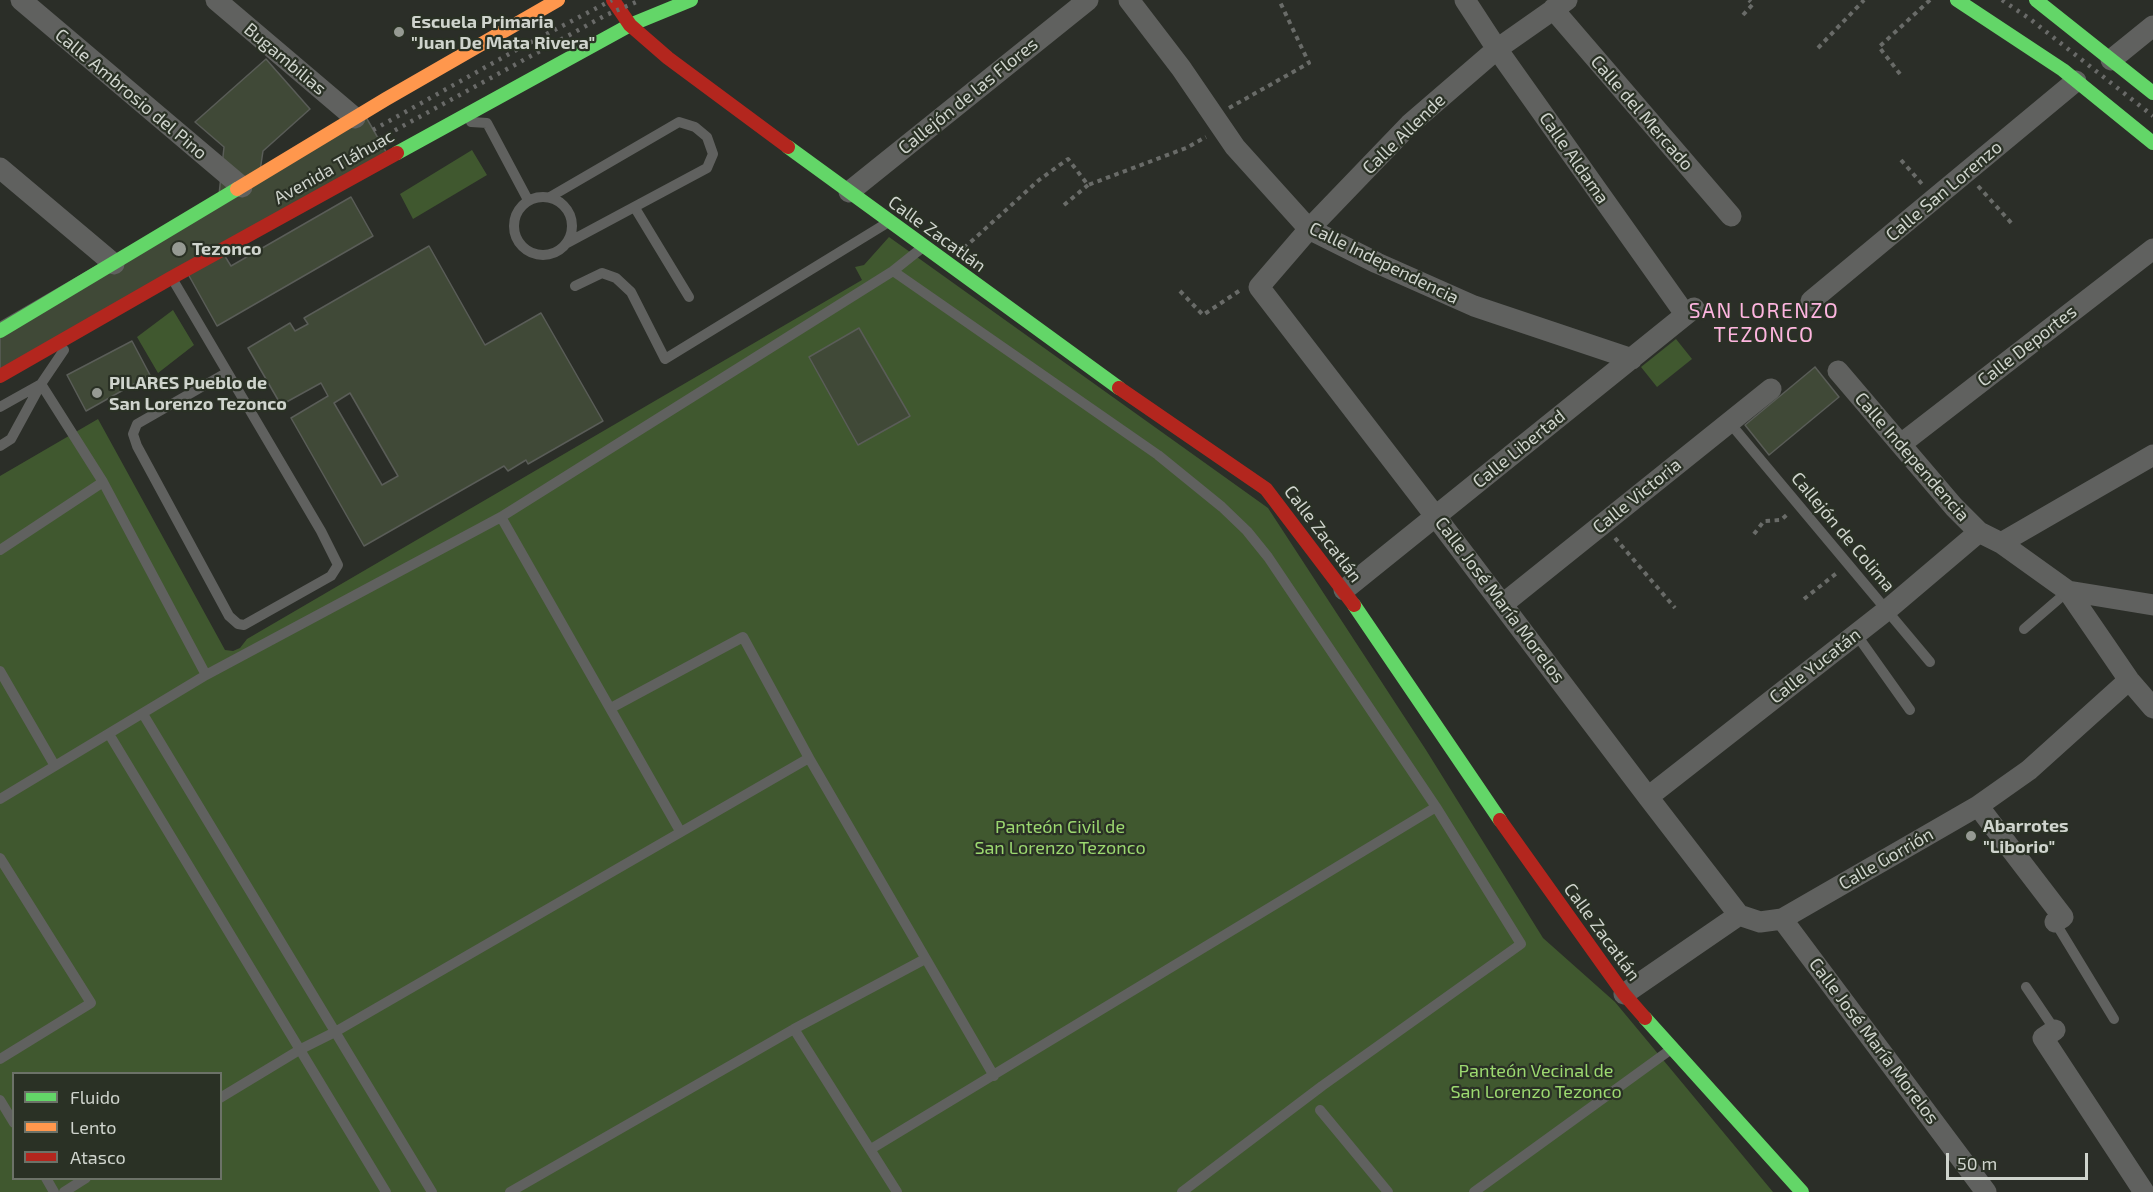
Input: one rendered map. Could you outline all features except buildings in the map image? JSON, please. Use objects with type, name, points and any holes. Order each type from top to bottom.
[{"type":"main road","name":"Avenida Tláhuac","points":[[0,331],[355,118],[558,0]]},
{"type":"main road","name":"Calle Zacatlán","points":[[614,0],[630,25],[668,58],[1126,393],[1266,489],[1344,590],[1542,881],[1624,994],[1802,1192]]},
{"type":"main road","name":"Avenida Tláhuac","points":[[0,376],[171,278],[630,25],[691,0]]},
{"type":"main road","points":[[1957,0],[2063,70],[2153,142]]},
{"type":"main road","points":[[2037,0],[2153,93]]},
{"type":"street","name":"Calle Ambrosio del Pino","points":[[21,0],[242,187]]},
{"type":"street","name":"Bugambilias","points":[[216,0],[355,118]]},
{"type":"street","name":"Callejón de las Flores","points":[[849,192],[1088,0]]},
{"type":"street","name":"Calle Independencia","points":[[1129,0],[1181,68],[1235,147],[1309,229],[1377,263],[1474,306],[1632,359]]},
{"type":"street","name":"Calle Aldama","points":[[1465,0],[1497,49],[1690,311]]},
{"type":"street","name":"Calle Allende","points":[[1259,287],[1309,229],[1410,124],[1497,49],[1560,5]]},
{"type":"street","name":"Calle del Mercado","points":[[1560,5],[1731,216]]},
{"type":"street","points":[[2110,60],[2153,26]]},
{"type":"street","name":"Calle San Lorenzo","points":[[1811,301],[2076,81]]},
{"type":"street","points":[[0,168],[114,264]]},
{"type":"street","name":"Calle Deportes","points":[[1901,444],[2153,249]]},
{"type":"street","name":"Calle José María Morelos","points":[[1259,287],[1739,915]]},
{"type":"street","name":"Calle Libertad","points":[[1344,590],[1690,311]]},
{"type":"street","name":"Calle Independencia","points":[[1838,371],[1954,507],[1979,532],[2001,543],[2068,591],[2153,605]]},
{"type":"street","name":"Calle Victoria","points":[[1503,604],[1771,389]]},
{"type":"street","points":[[2001,543],[2153,455]]},
{"type":"street","name":"Calle Yucatán","points":[[1648,797],[1887,610],[1979,532]]},
{"type":"street","points":[[2068,591],[2129,680],[2153,708]]},
{"type":"street","name":"Calle Gorrión","points":[[1739,915],[1760,922],[1782,918],[1977,806],[2029,770],[2129,680]]},
{"type":"street","points":[[1977,806],[2063,917],[2055,922]]},
{"type":"street","points":[[1624,994],[1739,915]]},
{"type":"street","name":"Calle José María Morelos","points":[[1782,918],[1986,1192]]},
{"type":"street","points":[[2055,1030],[2043,1038],[2144,1192]]},
{"type":"lane","points":[[453,122],[487,123],[528,200]]},
{"type":"lane","points":[[550,197],[679,122],[695,127],[707,137],[713,153],[707,168],[547,255],[536,255],[525,250],[518,241],[514,231],[514,219],[519,208],[528,200],[538,196],[550,197],[561,202],[573,221],[572,233],[567,243]]},
{"type":"lane","points":[[635,208],[689,297]]},
{"type":"lane","points":[[575,286],[602,273],[616,278],[631,292],[665,359],[890,221]]},
{"type":"lane","points":[[0,800],[206,675],[501,517],[893,271],[924,246]]},
{"type":"lane","points":[[893,271],[1158,455],[1222,507],[1247,531],[1268,557],[1436,807],[1521,944],[1322,1086],[1182,1192]]},
{"type":"lane","points":[[171,278],[321,531],[338,565],[331,576],[244,625],[238,624],[230,616],[136,446],[133,434],[138,424],[226,373]]},
{"type":"lane","points":[[0,446],[11,439],[41,384],[74,334]]},
{"type":"lane","points":[[41,384],[103,482],[206,675]]},
{"type":"lane","points":[[0,407],[41,384]]},
{"type":"lane","name":"Callejón de Colima","points":[[1729,422],[1930,662]]},
{"type":"lane","points":[[0,549],[103,482]]},
{"type":"lane","points":[[501,517],[680,831]]},
{"type":"lane","points":[[2024,630],[2068,591]]},
{"type":"lane","points":[[1856,634],[1910,710]]},
{"type":"lane","points":[[611,708],[743,637],[809,758],[994,1076]]},
{"type":"lane","points":[[0,671],[55,766]]},
{"type":"lane","points":[[143,714],[432,1192]]},
{"type":"lane","points":[[109,734],[302,1049],[386,1192]]},
{"type":"lane","points":[[222,1097],[809,758]]},
{"type":"lane","points":[[871,1149],[1436,807]]},
{"type":"lane","points":[[0,858],[91,1003],[0,1059]]},
{"type":"lane","points":[[2055,922],[2114,1019]]},
{"type":"lane","points":[[510,1192],[794,1029],[925,959]]},
{"type":"lane","points":[[2026,987],[2055,1030]]},
{"type":"lane","points":[[794,1029],[897,1192]]},
{"type":"lane","points":[[1474,1192],[1672,1048]]},
{"type":"lane","points":[[0,1100],[12,1120]]},
{"type":"lane","points":[[1320,1110],[1388,1192]]},
{"type":"lane","points":[[64,1192],[84,1180]]},
{"type":"path","points":[[1064,205],[1088,186],[1186,148],[1218,122],[1309,63],[1279,0]]},
{"type":"path","points":[[1743,15],[1753,4],[1749,0]]},
{"type":"path","points":[[1818,48],[1864,0]]},
{"type":"path","points":[[1900,74],[1879,47],[1930,0]]},
{"type":"path","points":[[948,263],[1039,180],[1068,159],[1088,186]]},
{"type":"path","points":[[1901,160],[1935,198]]},
{"type":"path","points":[[1966,172],[2014,226]]},
{"type":"path","points":[[1180,291],[1203,315],[1246,286],[1259,287]]},
{"type":"path","points":[[1754,534],[1764,521],[1780,520],[1799,505]]},
{"type":"path","points":[[1603,524],[1675,608]]},
{"type":"path","points":[[1804,599],[1848,564]]},
{"type":"green space","points":[[472,150],[487,175],[413,219],[400,194]]},
{"type":"green space","name":"Panteón Civil de San Lorenzo Tezonco","points":[[889,237],[1268,508],[1426,750],[1543,938],[1615,1002],[1773,1192],[0,1192],[0,476],[98,419],[225,650],[233,651],[240,648],[247,639],[862,280],[855,267],[864,265]]},
{"type":"green space","points":[[173,310],[194,345],[158,373],[137,337]]},
{"type":"green space","points":[[1676,339],[1692,359],[1657,387],[1641,367]]},
{"type":"railway","points":[[373,130],[518,49],[612,0]]},
{"type":"railway","points":[[379,139],[606,15],[641,0]]},
{"type":"railway","points":[[2002,0],[2030,19],[2153,116]]},
{"type":"traffic: fast","points":[[397,153],[630,25],[691,0]]},
{"type":"traffic: fast","points":[[1957,0],[2063,70],[2153,143]]},
{"type":"traffic: fast","points":[[2036,0],[2153,93]]},
{"type":"traffic: fast","points":[[788,147],[1119,388]]},
{"type":"traffic: fast","points":[[0,331],[237,189]]},
{"type":"traffic: fast","points":[[1354,605],[1500,820]]},
{"type":"traffic: fast","points":[[1645,1018],[1802,1192]]},
{"type":"traffic: slow","points":[[237,189],[386,99],[558,0]]},
{"type":"traffic: jam","points":[[613,0],[630,25],[668,58],[788,147]]},
{"type":"traffic: jam","points":[[0,376],[397,153]]},
{"type":"traffic: jam","points":[[1119,388],[1266,489],[1354,605]]},
{"type":"traffic: jam","points":[[1500,820],[1624,994],[1645,1018]]},
{"type":"place","name":"Escuela Primaria \"Juan De Mata Rivera\"","points":[[399,32]]},
{"type":"place","name":"Tezonco","points":[[179,249]]},
{"type":"place","name":"PILARES Pueblo de San Lorenzo Tezonco","points":[[97,393]]},
{"type":"place","name":"Abarrotes \"Liborio\"","points":[[1971,836]]},
{"type":"district","name":"SAN LORENZO TEZONCO","points":[[1764,323]]},
{"type":"park label","name":"Panteón Vecinal de San Lorenzo Tezonco","points":[[1536,1081]]}]
